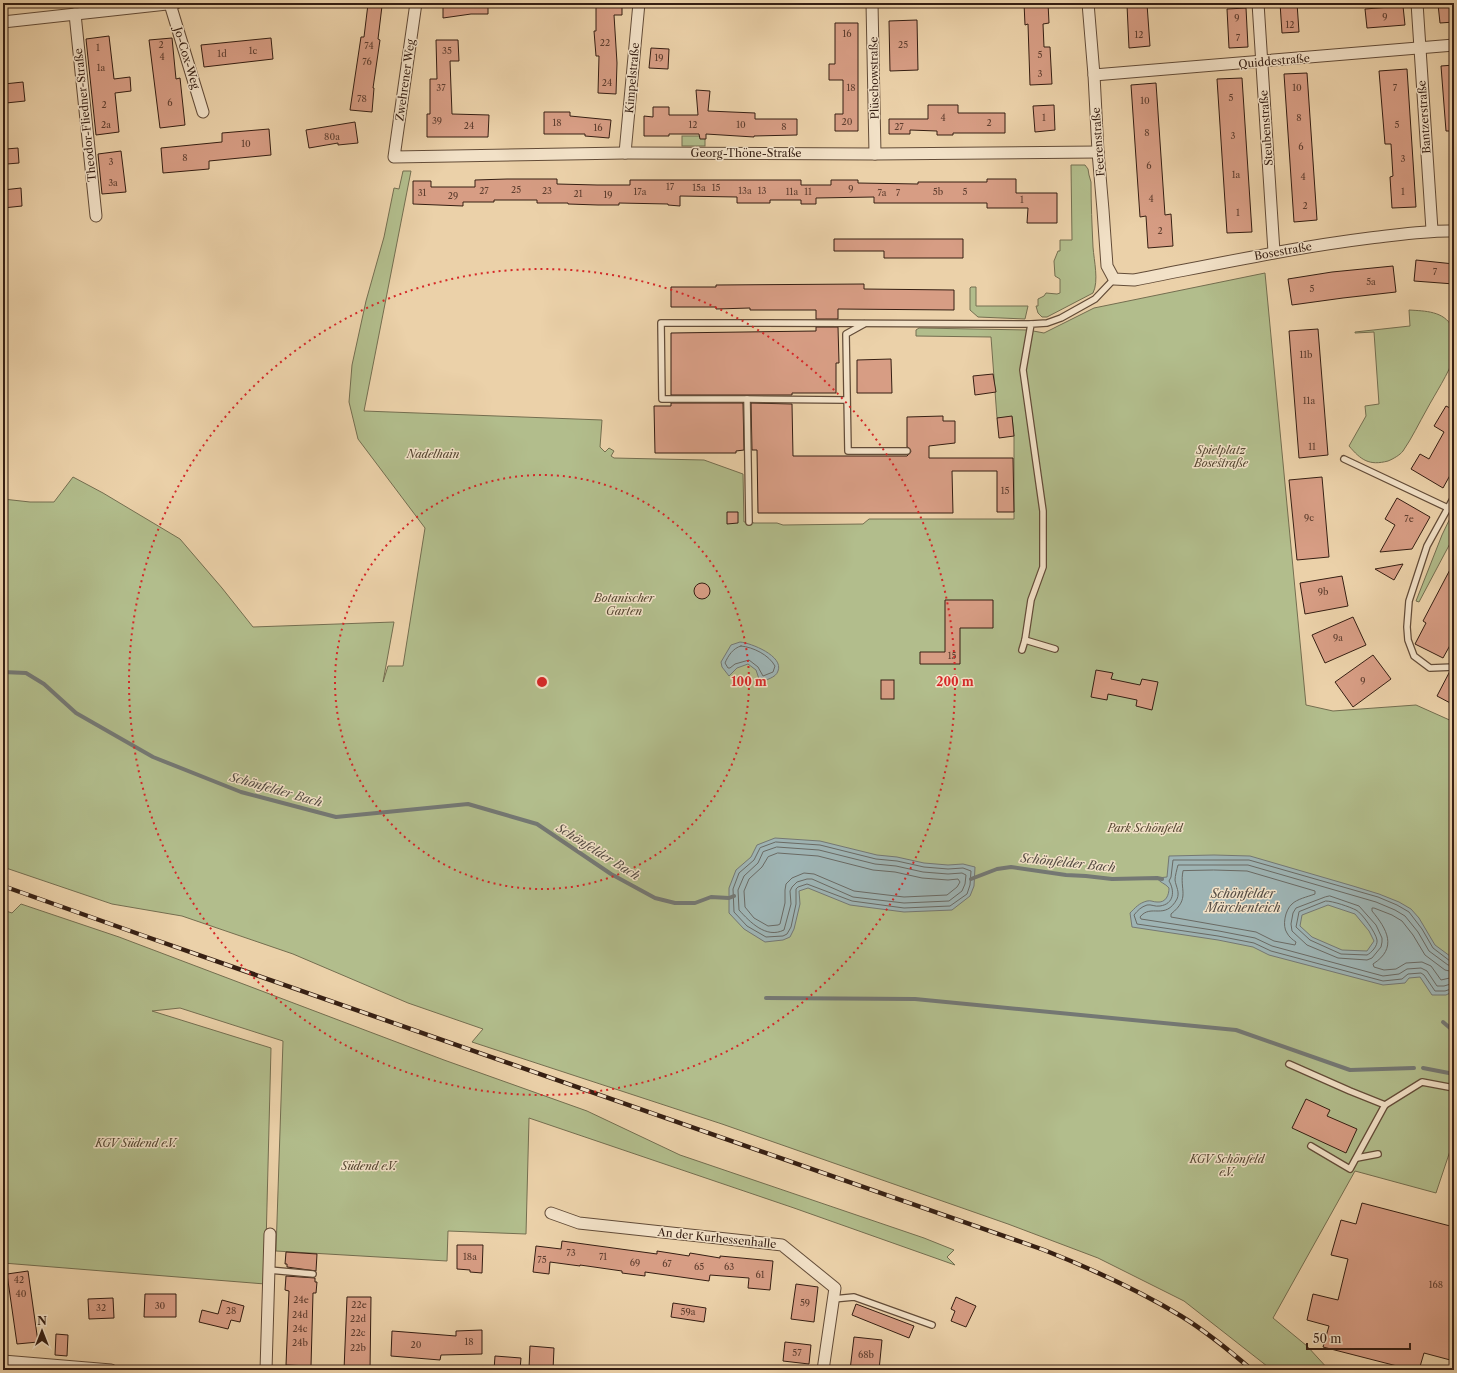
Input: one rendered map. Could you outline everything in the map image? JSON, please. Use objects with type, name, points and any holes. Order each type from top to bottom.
[{"type":"street","points":[[3,22],[173,3]]},
{"type":"street","name":"Jo-Cox-Weg","points":[[173,3],[203,112]]},
{"type":"street","name":"Zwehrener Weg","points":[[394,157],[416,3]]},
{"type":"street","name":"Kimpelstraße","points":[[625,153],[639,3]]},
{"type":"street","name":"Plüschowstraße","points":[[872,3],[875,154]]},
{"type":"street","name":"Feerenstraße","points":[[1088,3],[1107,266],[1114,279]]},
{"type":"street","name":"Steubenstraße","points":[[1258,3],[1274,252]]},
{"type":"street","name":"Bantzerstraße","points":[[1417,3],[1432,230]]},
{"type":"street","name":"Theodor-Fliedner-Straße","points":[[74,14],[96,216]]},
{"type":"street","name":"Quiddestraße","points":[[1094,75],[1454,45]]},
{"type":"street","name":"Georg-Thöne-Straße","points":[[394,157],[625,153],[875,154],[1098,152]]},
{"type":"street","name":"Bosestraße","points":[[1114,279],[1134,280],[1274,252],[1337,242],[1432,230],[1454,231]]},
{"type":"street","name":"An der Kurhessenhalle","points":[[551,1213],[579,1223],[782,1245],[835,1288],[823,1370]]},
{"type":"street","points":[[266,1370],[270,1234]]},
{"type":"street","points":[[3,1361],[57,1368],[111,1370]]},
{"type":"lane","points":[[846,400],[662,399],[661,323],[1047,323],[1061,318],[1095,299],[1114,279]]},
{"type":"lane","points":[[864,324],[846,334],[848,451],[907,451]]},
{"type":"lane","points":[[1022,650],[1032,600],[1043,567],[1044,540],[1043,511],[1023,370],[1031,324]]},
{"type":"lane","points":[[746,399],[748,522]]},
{"type":"lane","points":[[1344,459],[1448,508]]},
{"type":"lane","points":[[1454,497],[1427,546],[1409,601],[1407,627],[1408,640],[1414,656],[1430,668],[1454,667]]},
{"type":"lane","points":[[1025,640],[1055,649]]},
{"type":"lane","points":[[1290,1064],[1385,1105]]},
{"type":"lane","points":[[1311,1146],[1350,1169],[1385,1105],[1422,1082],[1454,1088]]},
{"type":"lane","points":[[1357,1158],[1378,1154]]},
{"type":"lane","points":[[269,1270],[313,1274]]},
{"type":"lane","points":[[833,1299],[854,1297],[932,1325]]},
{"type":"green space","points":[[682,136],[705,136],[705,146],[682,146]]},
{"type":"green space","points":[[1071,165],[1085,165],[1088,169],[1091,182],[1093,247],[1096,283],[1093,293],[1047,317],[1042,317],[1038,313],[1036,306],[1038,306],[1038,299],[1046,293],[1060,293],[1060,279],[1055,276],[1054,261],[1058,251],[1060,251],[1060,240],[1072,240]]},
{"type":"green space","points":[[403,171],[411,171],[364,411],[602,420],[600,447],[605,452],[609,448],[614,451],[611,456],[614,458],[704,460],[743,474],[744,522],[777,523],[783,525],[863,524],[869,519],[1014,519],[1014,436],[1012,417],[997,418],[991,337],[916,336],[916,330],[919,328],[1028,330],[1044,333],[1094,308],[1265,273],[1306,705],[1333,711],[1416,705],[1454,722],[1454,1146],[1452,1145],[1436,1193],[1355,1171],[1273,1318],[1307,1346],[1329,1370],[1272,1370],[1184,1301],[1098,1258],[1008,1224],[722,1124],[472,1042],[483,1029],[408,1003],[293,954],[182,916],[112,904],[3,867],[3,499],[30,502],[54,502],[73,477],[180,539],[253,627],[394,622],[383,682],[388,666],[403,666],[425,528],[358,439],[349,402],[352,365],[366,301],[384,237],[394,188],[399,189]]},
{"type":"green space","points":[[971,287],[976,287],[976,306],[1028,306],[1025,319],[978,317],[970,310]]},
{"type":"green space","points":[[1409,310],[1434,313],[1449,322],[1454,334],[1454,357],[1445,377],[1403,451],[1388,461],[1376,463],[1366,461],[1357,455],[1349,446],[1366,416],[1365,406],[1379,404],[1374,332],[1355,332],[1410,326]]},
{"type":"green space","points":[[1454,510],[1454,536],[1419,602],[1416,601],[1442,535]]},
{"type":"green space","points":[[21,904],[119,937],[444,1060],[587,1111],[680,1155],[924,1238],[954,1250],[947,1257],[955,1265],[794,1208],[529,1118],[526,1234],[448,1231],[447,1261],[276,1251],[283,1041],[180,1008],[152,1011],[271,1048],[265,1284],[3,1263],[3,910],[12,913]]},
{"type":"water","points":[[740,642],[751,645],[772,655],[779,665],[777,673],[760,682],[756,670],[748,664],[737,668],[729,676],[722,667],[721,662],[731,645]]},
{"type":"water","points":[[775,838],[820,841],[877,855],[897,857],[924,863],[948,865],[963,864],[975,867],[974,886],[970,896],[952,910],[904,912],[850,905],[808,888],[799,891],[800,904],[794,929],[790,937],[783,940],[765,942],[744,929],[729,913],[729,888],[736,870],[751,857],[757,845]]},
{"type":"water","name":"Schönfelder Märchenteich","points":[[1169,856],[1250,856],[1379,894],[1399,902],[1411,909],[1419,918],[1435,945],[1454,959],[1454,991],[1446,995],[1432,995],[1420,977],[1409,978],[1405,983],[1383,985],[1269,955],[1253,947],[1132,927],[1130,913],[1135,908],[1147,901],[1163,901],[1168,896],[1169,888],[1157,878],[1167,877]],"holes":[[[1328,905],[1355,914],[1369,931],[1374,941],[1367,951],[1342,950],[1312,937],[1300,926],[1302,915]]]},
{"type":"building","points":[[443,3],[488,3],[488,14],[471,14],[443,18]]},
{"type":"building","points":[[596,3],[622,3],[622,15],[614,15],[617,63],[616,94],[598,93],[599,56],[596,56],[594,31],[596,31]]},
{"type":"building","points":[[1024,3],[1048,3],[1049,23],[1043,24],[1044,47],[1050,47],[1052,84],[1030,85],[1028,24],[1025,25]]},
{"type":"building","points":[[1280,3],[1297,3],[1299,32],[1282,33]]},
{"type":"building","points":[[1454,3],[1454,22],[1440,23],[1438,4]]},
{"type":"building","points":[[368,4],[382,6],[378,39],[380,40],[373,88],[372,112],[350,110],[361,37],[364,37]]},
{"type":"building","points":[[1147,4],[1150,46],[1129,48],[1127,5]]},
{"type":"building","points":[[1403,6],[1405,25],[1367,28],[1365,9]]},
{"type":"building","points":[[1246,8],[1248,47],[1229,48],[1227,9]]},
{"type":"building","points":[[917,20],[918,70],[890,71],[889,21]]},
{"type":"building","points":[[835,23],[858,23],[858,131],[835,131],[835,114],[843,114],[843,80],[829,80],[829,64],[835,64]]},
{"type":"building","points":[[109,36],[114,79],[130,77],[131,91],[115,93],[119,132],[96,135],[86,39]]},
{"type":"building","points":[[172,38],[176,79],[180,78],[185,125],[160,128],[149,40]]},
{"type":"building","points":[[271,38],[273,59],[204,67],[201,45]]},
{"type":"building","points":[[436,40],[458,40],[459,61],[450,61],[452,114],[489,115],[488,137],[427,137],[427,114],[430,114],[430,79],[437,79]]},
{"type":"building","points":[[651,48],[669,49],[668,69],[649,68]]},
{"type":"building","points":[[1454,65],[1454,131],[1446,131],[1441,66]]},
{"type":"building","points":[[1407,69],[1416,207],[1392,208],[1390,177],[1393,176],[1391,144],[1385,144],[1379,71]]},
{"type":"building","points":[[1307,73],[1317,220],[1294,222],[1284,74]]},
{"type":"building","points":[[1242,78],[1252,232],[1227,233],[1217,79]]},
{"type":"building","points":[[23,82],[25,101],[6,103],[4,84]]},
{"type":"building","points":[[1156,83],[1165,215],[1171,214],[1173,246],[1148,248],[1146,216],[1140,217],[1131,85]]},
{"type":"building","points":[[696,90],[710,91],[708,111],[755,113],[755,119],[797,119],[797,135],[754,137],[706,134],[706,139],[700,139],[699,134],[644,136],[644,116],[653,117],[653,107],[669,107],[669,115],[698,115]]},
{"type":"building","points":[[928,105],[958,105],[958,113],[1005,113],[1005,133],[953,133],[953,135],[937,135],[937,131],[910,130],[910,134],[889,134],[889,119],[928,119]]},
{"type":"building","points":[[1054,105],[1055,130],[1035,132],[1033,106]]},
{"type":"building","points":[[544,112],[570,112],[570,116],[611,120],[609,138],[585,136],[585,134],[544,134]]},
{"type":"building","points":[[355,122],[358,143],[338,145],[338,143],[309,148],[306,130]]},
{"type":"building","points":[[269,129],[271,155],[209,161],[209,169],[163,173],[161,148],[222,142],[222,133]]},
{"type":"building","points":[[18,148],[19,163],[7,164],[6,149]]},
{"type":"building","points":[[121,151],[126,192],[102,194],[98,154]]},
{"type":"building","points":[[557,179],[557,184],[597,185],[630,185],[630,180],[801,180],[801,185],[831,185],[831,180],[858,180],[858,183],[918,184],[918,182],[987,182],[987,179],[1016,179],[1016,193],[1057,193],[1057,223],[1027,223],[1028,208],[987,208],[987,203],[874,203],[874,197],[816,198],[816,204],[801,204],[801,200],[770,200],[770,203],[737,203],[737,197],[680,196],[680,206],[668,204],[619,203],[619,205],[598,205],[537,203],[537,200],[463,202],[463,206],[413,204],[413,181],[431,181],[431,187],[475,187],[475,180]]},
{"type":"building","points":[[21,188],[22,206],[3,208],[3,190]]},
{"type":"building","points":[[834,239],[963,239],[963,258],[884,258],[884,251],[834,251]]},
{"type":"building","points":[[1416,260],[1454,264],[1454,284],[1414,281]]},
{"type":"building","points":[[1393,266],[1396,292],[1292,305],[1288,279],[1332,272]]},
{"type":"building","points":[[864,284],[864,289],[954,290],[954,310],[838,309],[838,319],[816,319],[816,310],[750,310],[750,308],[716,309],[716,307],[671,307],[671,287],[716,287],[716,285]]},
{"type":"building","points":[[816,327],[838,327],[839,363],[836,363],[836,393],[792,393],[792,395],[671,395],[671,333],[816,331]]},
{"type":"building","points":[[1318,329],[1328,455],[1299,458],[1289,331]]},
{"type":"building","points":[[891,359],[892,393],[857,393],[857,360]]},
{"type":"building","points":[[993,374],[996,392],[975,395],[973,376]]},
{"type":"building","points":[[671,403],[743,403],[744,450],[736,451],[736,453],[655,453],[654,406],[671,406]]},
{"type":"building","points":[[751,403],[792,404],[793,456],[907,456],[911,451],[907,447],[907,417],[943,416],[943,421],[955,421],[955,443],[929,446],[929,458],[1013,458],[1014,512],[997,512],[997,471],[952,471],[953,513],[758,513],[757,450],[752,450]]},
{"type":"building","points":[[1446,406],[1454,410],[1454,468],[1443,488],[1411,469],[1420,454],[1429,459],[1444,432],[1434,426]]},
{"type":"building","points":[[1012,416],[1014,436],[999,438],[997,418]]},
{"type":"building","points":[[1322,477],[1329,557],[1297,560],[1289,480]]},
{"type":"building","points":[[1397,498],[1430,517],[1412,549],[1380,552],[1395,525],[1385,519]]},
{"type":"building","points":[[727,512],[738,512],[738,523],[727,524]]},
{"type":"building","points":[[1454,562],[1454,638],[1443,658],[1415,644],[1426,623],[1423,621]]},
{"type":"building","points":[[1403,564],[1394,580],[1375,569]]},
{"type":"building","points":[[1342,576],[1348,606],[1305,614],[1300,583]]},
{"type":"building","points":[[702,583],[709,588],[710,591],[705,598],[702,599],[695,594],[694,591],[699,584]]},
{"type":"building","points":[[945,600],[993,600],[993,628],[960,628],[960,664],[920,664],[920,652],[945,652]]},
{"type":"building","points":[[1353,617],[1366,645],[1325,663],[1312,635]]},
{"type":"building","points":[[1373,655],[1391,679],[1353,707],[1335,682]]},
{"type":"building","points":[[1096,670],[1113,673],[1111,679],[1140,685],[1142,679],[1158,682],[1152,710],[1136,706],[1137,700],[1108,694],[1107,700],[1091,697]]},
{"type":"building","points":[[1450,671],[1454,671],[1454,705],[1437,696]]},
{"type":"building","points":[[881,680],[894,680],[894,699],[881,699]]},
{"type":"building","points":[[1306,1099],[1330,1110],[1327,1116],[1357,1129],[1346,1153],[1292,1128]]},
{"type":"building","points":[[1362,1203],[1454,1227],[1454,1361],[1424,1353],[1419,1370],[1396,1370],[1397,1366],[1323,1347],[1329,1326],[1307,1320],[1313,1294],[1338,1300],[1348,1259],[1331,1255],[1341,1220],[1356,1224]]},
{"type":"building","points":[[562,1241],[657,1254],[657,1251],[689,1256],[690,1253],[720,1258],[720,1256],[773,1261],[770,1290],[748,1288],[749,1278],[710,1275],[709,1281],[645,1272],[645,1276],[622,1273],[622,1271],[550,1262],[549,1274],[533,1272],[536,1246],[561,1249]]},
{"type":"building","points":[[457,1245],[483,1245],[482,1273],[457,1269]]},
{"type":"building","points":[[286,1252],[317,1254],[316,1271],[287,1267],[287,1264],[285,1264]]},
{"type":"building","points":[[28,1271],[38,1342],[17,1344],[7,1274]]},
{"type":"building","points":[[286,1276],[315,1278],[315,1282],[317,1282],[316,1293],[313,1293],[311,1366],[286,1365],[289,1291],[285,1290]]},
{"type":"building","points":[[796,1284],[818,1287],[814,1322],[791,1319]]},
{"type":"building","points":[[145,1294],[176,1294],[176,1317],[144,1317]]},
{"type":"building","points":[[347,1297],[371,1297],[370,1370],[344,1370]]},
{"type":"building","points":[[956,1297],[976,1306],[966,1327],[951,1321],[955,1311],[951,1309]]},
{"type":"building","points":[[113,1298],[114,1318],[89,1319],[88,1299]]},
{"type":"building","points":[[222,1300],[244,1306],[240,1322],[231,1320],[228,1329],[199,1322],[202,1310],[218,1314]]},
{"type":"building","points":[[673,1303],[706,1308],[704,1322],[671,1317]]},
{"type":"building","points":[[856,1304],[914,1326],[909,1338],[852,1315]]},
{"type":"building","points":[[482,1330],[482,1354],[441,1355],[440,1360],[391,1356],[392,1331],[456,1336],[456,1331]]},
{"type":"building","points":[[56,1334],[68,1335],[67,1356],[55,1355]]},
{"type":"building","points":[[854,1337],[882,1340],[879,1370],[850,1370]]},
{"type":"building","points":[[785,1342],[811,1345],[809,1364],[783,1361]]},
{"type":"building","points":[[530,1346],[554,1348],[553,1370],[529,1368]]},
{"type":"building","points":[[495,1356],[521,1358],[520,1370],[494,1370]]},
{"type":"waterway","name":"Schönfelder Bach","points":[[3,672],[26,673],[44,684],[76,713],[153,757],[241,792],[336,817],[468,804],[537,824],[611,874],[655,898],[675,903],[695,903],[711,897],[729,898],[734,896]]},
{"type":"waterway","name":"Schönfelder Bach","points":[[971,879],[997,869],[1011,867],[1066,875],[1112,879],[1162,879]]},
{"type":"waterway","points":[[766,998],[915,999],[1236,1030],[1350,1070],[1414,1068]]},
{"type":"waterway","name":"Schönfelder Bach","points":[[1443,1022],[1450,1028],[1454,1027]]},
{"type":"waterway","points":[[1423,1068],[1454,1074]]},
{"type":"railway","points":[[3,886],[1044,1250],[1114,1280],[1165,1306],[1209,1335],[1252,1370]]},
{"type":"park label","name":"Nadelhain","points":[[433,454]]},
{"type":"park label","name":"Spielplatz Bosestraße","points":[[1221,456]]},
{"type":"park label","name":"Botanischer Garten","points":[[624,604]]},
{"type":"park label","name":"Park Schönfeld","points":[[1145,828]]},
{"type":"park label","name":"KGV Südend e.V.","points":[[136,1143]]},
{"type":"park label","name":"KGV Schönfeld e.V.","points":[[1227,1165]]},
{"type":"park label","name":"Südend e.V.","points":[[369,1166]]}]
